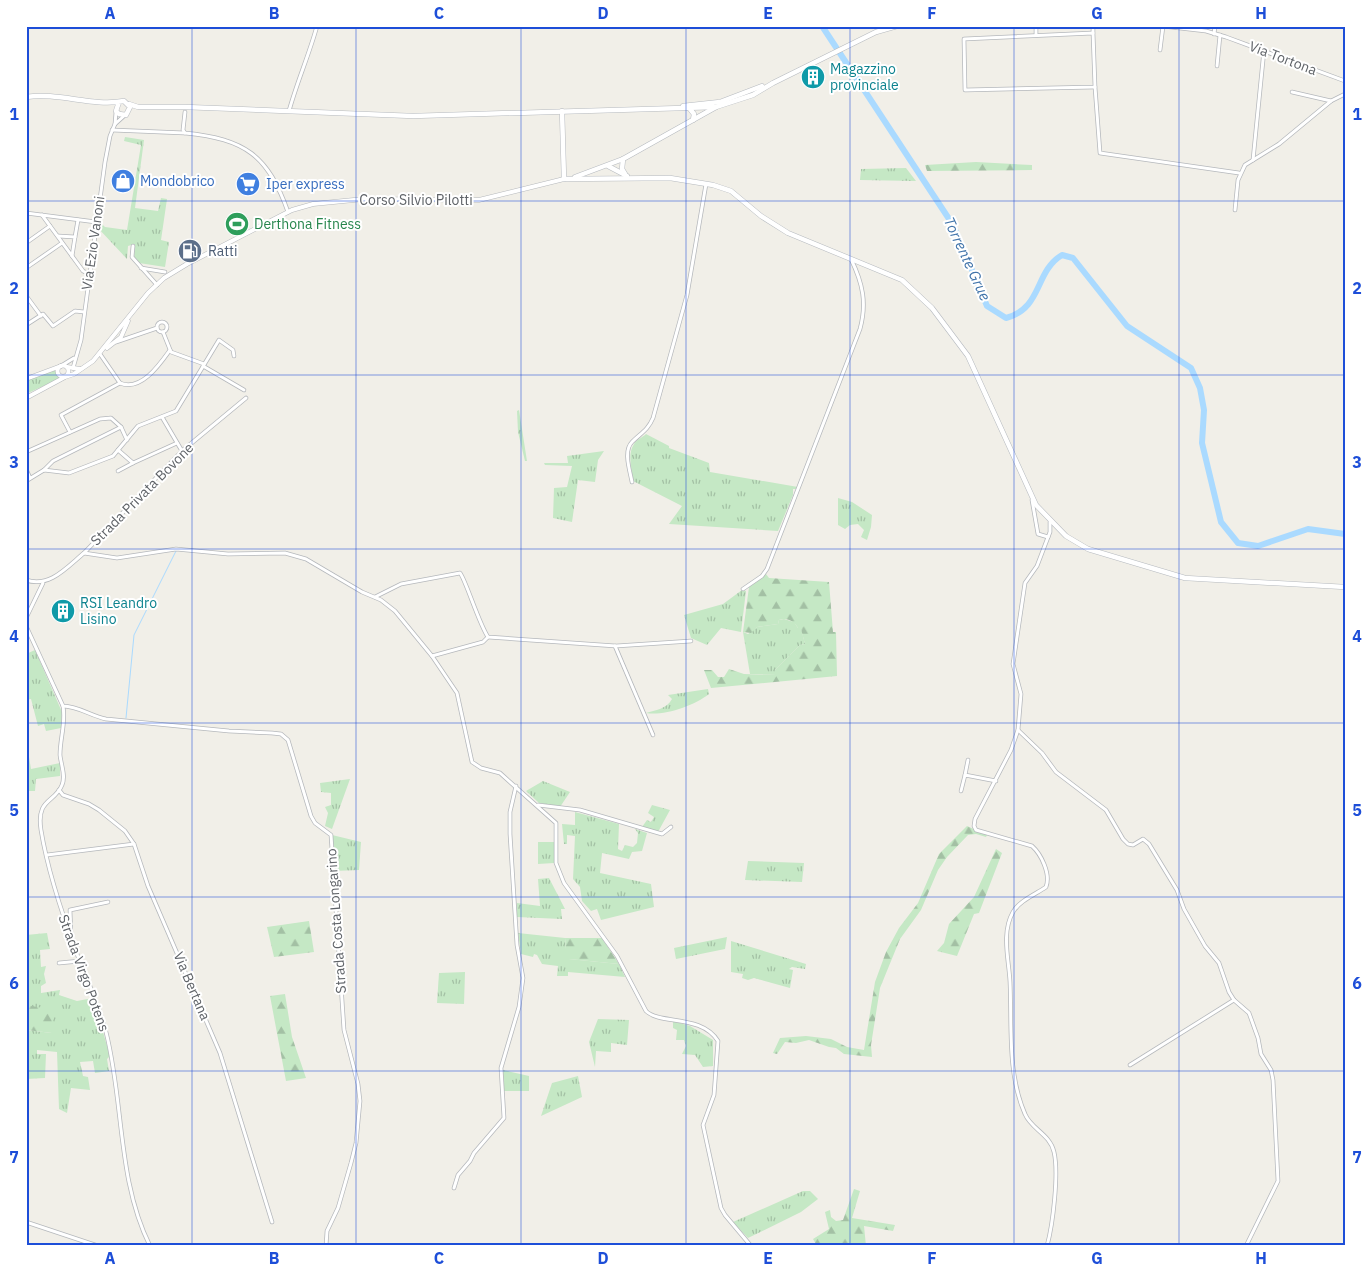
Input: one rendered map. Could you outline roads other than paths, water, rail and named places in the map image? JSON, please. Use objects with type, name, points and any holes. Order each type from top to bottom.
[{"type":"main road","points":[[657,109],[720,102],[772,82],[876,32],[897,26]]},
{"type":"main road","points":[[26,97],[72,98],[103,103],[124,101],[129,104],[147,107],[414,116],[716,107],[753,95],[772,82]]},
{"type":"main road","points":[[116,111],[119,102]]},
{"type":"main road","name":"Corso Silvio Pilotti","points":[[691,122],[705,108],[720,102]]},
{"type":"main road","points":[[103,103],[119,114],[127,114],[147,107]]},
{"type":"main road","points":[[127,114],[130,110],[129,104]]},
{"type":"main road","name":"Corso Silvio Pilotti","points":[[564,180],[606,167],[623,159],[716,107]]},
{"type":"main road","points":[[690,109],[694,114],[691,122]]},
{"type":"main road","points":[[562,111],[564,180],[629,177],[670,178],[706,184],[731,191],[761,216],[788,233],[902,280],[932,308],[958,340],[974,367],[1032,499],[1050,522],[1066,536],[1088,548],[1168,575],[1197,579],[1345,587]]},
{"type":"main road","points":[[623,159],[622,169],[629,177]]},
{"type":"main road","points":[[611,178],[604,173],[606,167],[629,177]]},
{"type":"street","points":[[289,112],[296,83],[308,55],[317,26]]},
{"type":"street","points":[[1036,26],[1036,35]]},
{"type":"street","points":[[1093,26],[1100,153],[1240,173]]},
{"type":"street","points":[[1148,26],[1153,26]]},
{"type":"street","name":"Via Tortona","points":[[1160,50],[1163,26],[1214,34],[1345,80]]},
{"type":"street","points":[[1214,34],[1215,26]]},
{"type":"street","points":[[1093,33],[964,38],[965,90],[1095,87]]},
{"type":"street","points":[[1217,66],[1220,35]]},
{"type":"street","points":[[1253,161],[1264,50]]},
{"type":"street","points":[[1292,92],[1331,101]]},
{"type":"street","points":[[1235,210],[1235,191],[1240,173],[1246,165],[1279,144],[1331,101],[1345,94]]},
{"type":"street","points":[[115,124],[116,111]]},
{"type":"street","points":[[185,112],[183,130],[185,133]]},
{"type":"street","points":[[115,124],[127,114]]},
{"type":"street","name":"Via Ezio Vanoni","points":[[73,369],[72,366],[76,356],[90,274],[96,222],[112,130],[115,124]]},
{"type":"street","points":[[112,130],[185,133],[225,139],[238,144],[260,159],[275,180],[288,212]]},
{"type":"street","name":"Corso Silvio Pilotti","points":[[26,398],[85,368],[100,354],[158,285],[188,264],[288,212],[314,204],[355,199],[479,200],[564,180]]},
{"type":"street","points":[[632,482],[628,449],[631,442],[647,431],[654,418],[687,295],[706,184]]},
{"type":"street","points":[[27,213],[96,222]]},
{"type":"street","points":[[42,215],[83,271],[90,274]]},
{"type":"street","points":[[72,256],[78,220]]},
{"type":"street","points":[[26,243],[50,226]]},
{"type":"street","points":[[57,236],[76,238]]},
{"type":"street","points":[[26,268],[62,242]]},
{"type":"street","points":[[133,246],[132,257],[140,268],[158,285]]},
{"type":"street","points":[[743,589],[762,576],[767,570],[860,329],[864,294],[851,259]]},
{"type":"street","points":[[140,268],[165,272]]},
{"type":"street","points":[[27,297],[41,316]]},
{"type":"street","points":[[26,325],[45,314],[54,326],[76,311],[84,312]]},
{"type":"street","name":"Corso Silvio Pilotti","points":[[104,349],[118,341],[131,315]]},
{"type":"street","points":[[131,339],[122,334],[116,334],[118,341],[131,339],[157,328],[160,323],[164,323],[167,327],[163,332]]},
{"type":"street","points":[[157,328],[163,332],[170,350],[203,365],[244,390]]},
{"type":"street","points":[[44,470],[68,473],[113,456],[138,426],[176,411],[219,340],[233,350],[234,356]]},
{"type":"street","points":[[100,354],[120,383],[128,385],[151,376],[170,350]]},
{"type":"street","points":[[26,379],[61,366],[76,356]]},
{"type":"street","points":[[61,366],[73,369],[85,368]]},
{"type":"street","points":[[61,366],[58,374],[65,377],[68,372],[67,367]]},
{"type":"street","points":[[70,432],[61,415],[120,383]]},
{"type":"street","name":"Strada Privata Bovone","points":[[44,582],[50,580],[84,553],[182,451],[246,398]]},
{"type":"street","points":[[162,417],[182,451]]},
{"type":"street","points":[[26,452],[106,418],[115,420],[127,440]]},
{"type":"street","points":[[26,480],[44,470],[53,461],[120,427]]},
{"type":"street","points":[[118,471],[177,443]]},
{"type":"street","points":[[118,450],[134,463]]},
{"type":"street","points":[[26,469],[30,478]]},
{"type":"street","points":[[1032,499],[1038,534],[1048,537]]},
{"type":"street","points":[[1047,1246],[1056,1185],[1054,1150],[1048,1138],[1029,1121],[1020,1101],[1009,1032],[1010,980],[1006,959],[1009,922],[1014,910],[1046,887],[1047,875],[1038,852],[1032,846],[976,830],[974,826],[975,819],[1011,750],[1018,730],[1021,694],[1013,664],[1025,583],[1037,566],[1048,537],[1050,522]]},
{"type":"street","points":[[84,553],[117,558],[168,549],[228,554],[285,552],[306,559],[362,592],[375,597],[395,611],[432,656],[457,693],[472,762],[476,766],[500,773],[556,823],[556,863],[564,883],[617,956],[646,1010],[654,1017],[688,1022],[711,1033],[718,1041],[714,1095],[705,1118],[703,1132],[721,1208],[733,1226],[751,1246]]},
{"type":"street","points":[[375,597],[401,584],[460,573],[464,578],[471,602],[488,637]]},
{"type":"street","points":[[26,580],[44,582],[26,618]]},
{"type":"street","points":[[26,626],[63,706],[65,717],[60,755],[63,781],[59,790]]},
{"type":"street","points":[[432,656],[483,642],[488,637],[615,646],[691,641]]},
{"type":"street","points":[[615,646],[653,735]]},
{"type":"street","name":"Strada Costa Longarino","points":[[63,706],[82,710],[106,719],[281,734],[288,740],[311,816],[316,823],[331,835],[344,1030],[359,1092],[356,1143],[338,1208],[327,1231],[326,1246]]},
{"type":"street","points":[[1018,730],[1042,753],[1056,772],[1106,810],[1128,844],[1133,845],[1143,839],[1149,844],[1177,890],[1184,909],[1206,946],[1219,963],[1228,992],[1234,1000],[1249,1012],[1258,1038],[1261,1054],[1271,1070],[1278,1171],[1276,1189],[1246,1246]]},
{"type":"street","points":[[961,791],[968,760]]},
{"type":"street","points":[[965,775],[996,781]]},
{"type":"street","points":[[454,1188],[458,1175],[504,1118],[501,1068],[519,1007],[524,978],[517,945],[510,834],[510,812],[516,786]]},
{"type":"street","name":"Via Bertana","points":[[59,790],[63,795],[89,804],[99,810],[125,831],[134,844],[148,886],[220,1053],[272,1222]]},
{"type":"street","name":"Strada Virgo Potens","points":[[59,790],[42,808],[41,829],[54,889],[106,1030],[119,1099],[122,1145],[139,1219],[150,1246]]},
{"type":"street","points":[[538,805],[580,810],[662,834],[671,827]]},
{"type":"street","points":[[47,855],[134,844]]},
{"type":"street","points":[[71,936],[70,910],[108,902]]},
{"type":"street","points":[[59,963],[80,961]]},
{"type":"street","points":[[1130,1065],[1234,1000]]},
{"type":"street","points":[[26,1222],[98,1246]]},
{"type":"waterway","name":"Torrente Grue","points":[[822,26],[953,225],[987,306],[1006,318],[1018,313],[1033,298],[1053,262],[1062,255],[1073,258],[1127,326],[1191,368],[1200,388],[1204,410],[1202,443],[1221,522],[1238,543],[1258,546],[1308,529],[1345,534]]},
{"type":"waterway","points":[[126,718],[134,635],[176,551]]},
{"type":"place","name":"Magazzino provinciale","points":[[813,77]]},
{"type":"place","name":"Mondobrico","points":[[123,181]]},
{"type":"place","name":"Iper express","points":[[248,184]]},
{"type":"place","name":"Derthona Fitness","points":[[237,224]]},
{"type":"place","name":"Ratti","points":[[190,251]]},
{"type":"place","name":"RSI Leandro Lisino","points":[[63,611]]}]
